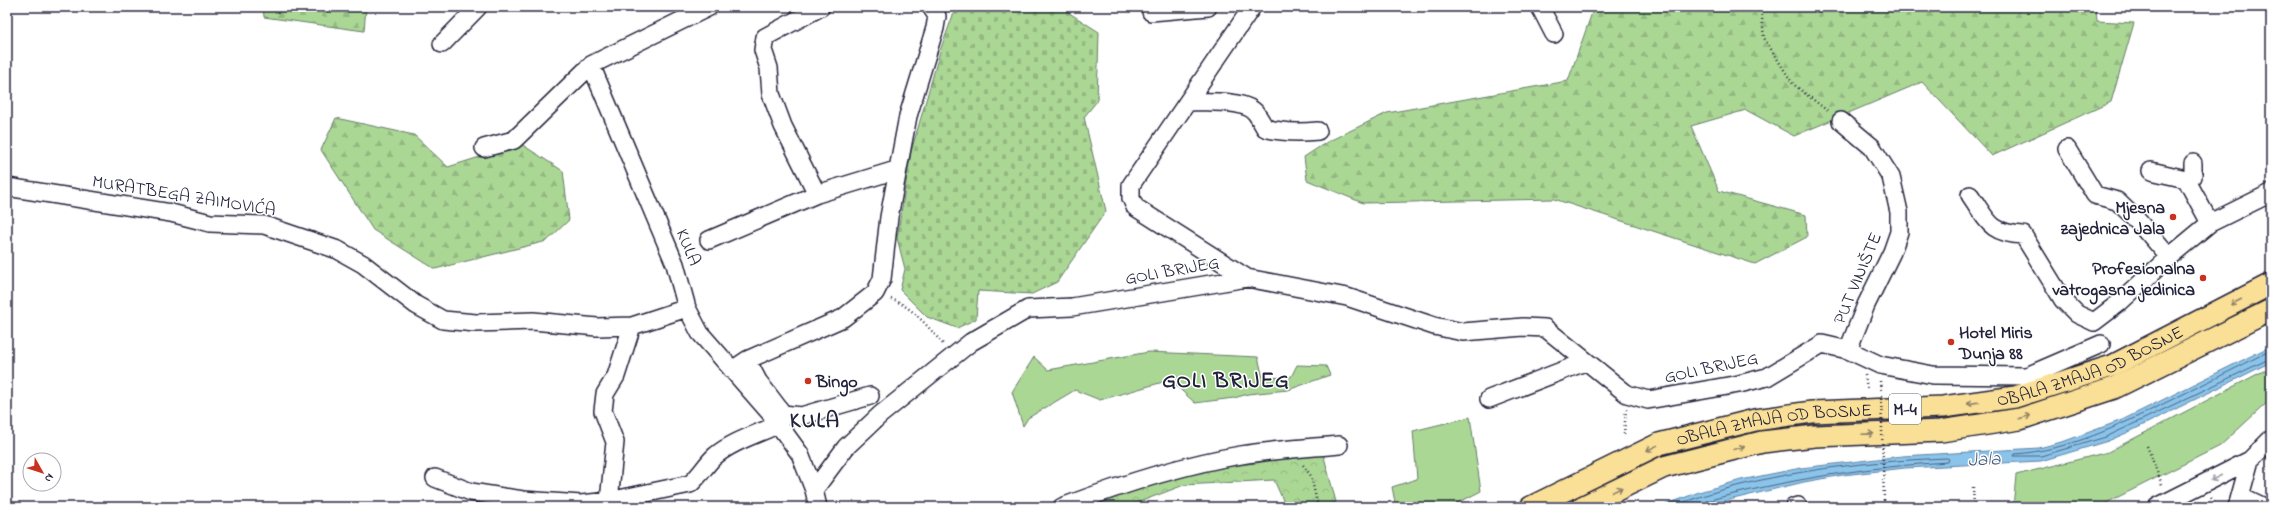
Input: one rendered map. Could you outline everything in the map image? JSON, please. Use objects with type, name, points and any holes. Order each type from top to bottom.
[{"type":"main road","name":"OBALA ZMAJA OD BOSNE","points":[[1531,507],[1659,444],[1755,420],[1812,412],[1943,407],[2008,398],[2112,366],[2271,284]]},
{"type":"main road","name":"OBALA ZMAJA OD BOSNE","points":[[1582,507],[1664,467],[1762,442],[1815,436],[1941,431],[2020,419],[2114,388],[2271,310]]},
{"type":"street","points":[[442,44],[478,7]]},
{"type":"street","points":[[484,148],[514,140],[591,65],[709,7]]},
{"type":"street","points":[[817,194],[783,126],[771,94],[768,68],[762,50],[765,37],[821,7]]},
{"type":"street","points":[[732,370],[747,360],[843,318],[875,293],[882,279],[896,170],[908,116],[935,28],[937,16],[931,7]]},
{"type":"street","points":[[1151,12],[1208,7]]},
{"type":"street","points":[[1247,278],[1135,207],[1131,198],[1131,185],[1252,7]]},
{"type":"street","points":[[1540,7],[1554,34]]},
{"type":"street","name":"KULA","points":[[591,65],[675,264],[687,308],[700,333],[779,424],[800,454],[814,490],[818,507]]},
{"type":"street","points":[[1188,102],[1220,102],[1239,105],[1254,111],[1265,128],[1280,132],[1294,134],[1318,131]]},
{"type":"street","name":"PUT VINIŠTE","points":[[1841,122],[1872,147],[1891,177],[1899,212],[1899,232],[1892,252],[1866,305],[1848,350]]},
{"type":"street","points":[[2067,149],[2095,195],[2118,202],[2139,222],[2169,257]]},
{"type":"street","points":[[2151,171],[2186,179],[2193,176],[2193,163]]},
{"type":"street","points":[[709,240],[817,194],[896,170]]},
{"type":"street","points":[[2186,179],[2210,223]]},
{"type":"street","name":"MURATBEGA ZAIMOVIĆA","points":[[7,187],[171,213],[210,223],[264,225],[338,250],[363,264],[416,305],[443,320],[476,323],[533,321],[597,327],[632,326],[687,308]]},
{"type":"street","points":[[2094,322],[2119,303],[2169,257],[2210,223],[2271,193]]},
{"type":"street","points":[[1970,195],[1994,229],[2005,234],[2023,236],[2063,300],[2077,314],[2094,322],[2101,344],[2112,366]]},
{"type":"street","name":"GOLI BRIJEG","points":[[814,490],[846,447],[880,415],[971,342],[1028,309],[1072,307],[1247,278],[1347,297],[1434,326],[1463,332],[1523,327],[1546,328],[1585,362],[1626,394],[1648,400],[1739,384],[1767,377],[1822,344],[1848,350],[1880,365],[1933,375],[2028,376],[2101,344]]},
{"type":"street","points":[[609,501],[615,442],[603,411],[605,394],[616,376],[632,326]]},
{"type":"street","points":[[747,360],[758,381],[783,414],[801,416],[870,396]]},
{"type":"street","points":[[1489,399],[1585,362]]},
{"type":"street","points":[[436,478],[471,492],[523,500],[581,504],[609,501],[690,484],[700,475],[714,458],[726,448],[779,424]]},
{"type":"street","points":[[2157,507],[2172,498],[2250,460],[2271,438]]},
{"type":"street","points":[[1062,507],[1093,495],[1195,465],[1242,456],[1339,445]]},
{"type":"street","points":[[2250,460],[2239,502],[2264,507]]},
{"type":"path","points":[[1761,7],[1764,38],[1793,84],[1841,122]]},
{"type":"path","points":[[875,293],[902,302],[918,316],[944,345]]},
{"type":"path","points":[[1624,434],[1626,394]]},
{"type":"path","points":[[1881,395],[1885,507]]},
{"type":"path","points":[[2147,446],[2172,498]]},
{"type":"path","points":[[1292,450],[1311,476],[1318,507]]},
{"type":"path","points":[[1972,487],[1974,507]]},
{"type":"green space","points":[[263,7],[366,7],[364,31],[264,17]]},
{"type":"green space","points":[[956,7],[1060,7],[1099,32],[1097,101],[1084,117],[1106,211],[1057,282],[1032,294],[978,291],[976,319],[957,328],[927,317],[900,290],[905,269],[897,238],[911,152],[941,48]]},
{"type":"green space","points":[[1594,7],[2096,7],[2097,21],[2134,23],[2111,102],[1992,156],[1922,82],[1794,136],[1746,110],[1691,126],[1719,191],[1806,215],[1807,237],[1755,264],[1554,199],[1363,203],[1307,180],[1304,157],[1327,142],[1387,113],[1568,81]]},
{"type":"green space","points":[[336,118],[414,135],[448,167],[521,144],[563,171],[569,220],[547,241],[435,269],[373,230],[321,150]]},
{"type":"green space","points":[[1149,352],[1258,357],[1263,378],[1291,377],[1297,365],[1326,366],[1330,375],[1288,390],[1248,394],[1234,398],[1195,403],[1170,380],[1100,400],[1075,390],[1028,418],[1023,426],[1012,392],[1034,357],[1048,370]]},
{"type":"green space","points":[[2271,367],[2271,399],[2220,446],[2098,507],[2013,507],[2016,475],[2108,452]]},
{"type":"green space","points":[[1470,417],[1481,491],[1450,507],[1396,507],[1392,487],[1417,479],[1413,431]]},
{"type":"green space","points":[[1323,453],[1336,502],[1317,507],[1286,507],[1274,480],[1184,485],[1126,507],[1078,507],[1173,475]]},
{"type":"water","name":"Jala","points":[[2271,346],[2271,362],[2108,441],[2041,461],[1905,468],[1843,475],[1804,482],[1700,507],[1660,507],[1699,492],[1741,480],[1801,468],[1902,456],[2039,448],[2065,441],[2122,420]]},
{"type":"place","name":"Mjesna zajednica Jala","points":[[2173,217]]},
{"type":"place","name":"Profesionalna vatrogasna jedinica","points":[[2203,278]]},
{"type":"place","name":"Hotel Miris Dunja 88","points":[[1951,342]]},
{"type":"place","name":"Bingo","points":[[808,381]]},
{"type":"district","name":"GOLI BRIJEG","points":[[1226,379]]},
{"type":"district","name":"KULA","points":[[815,419]]}]
